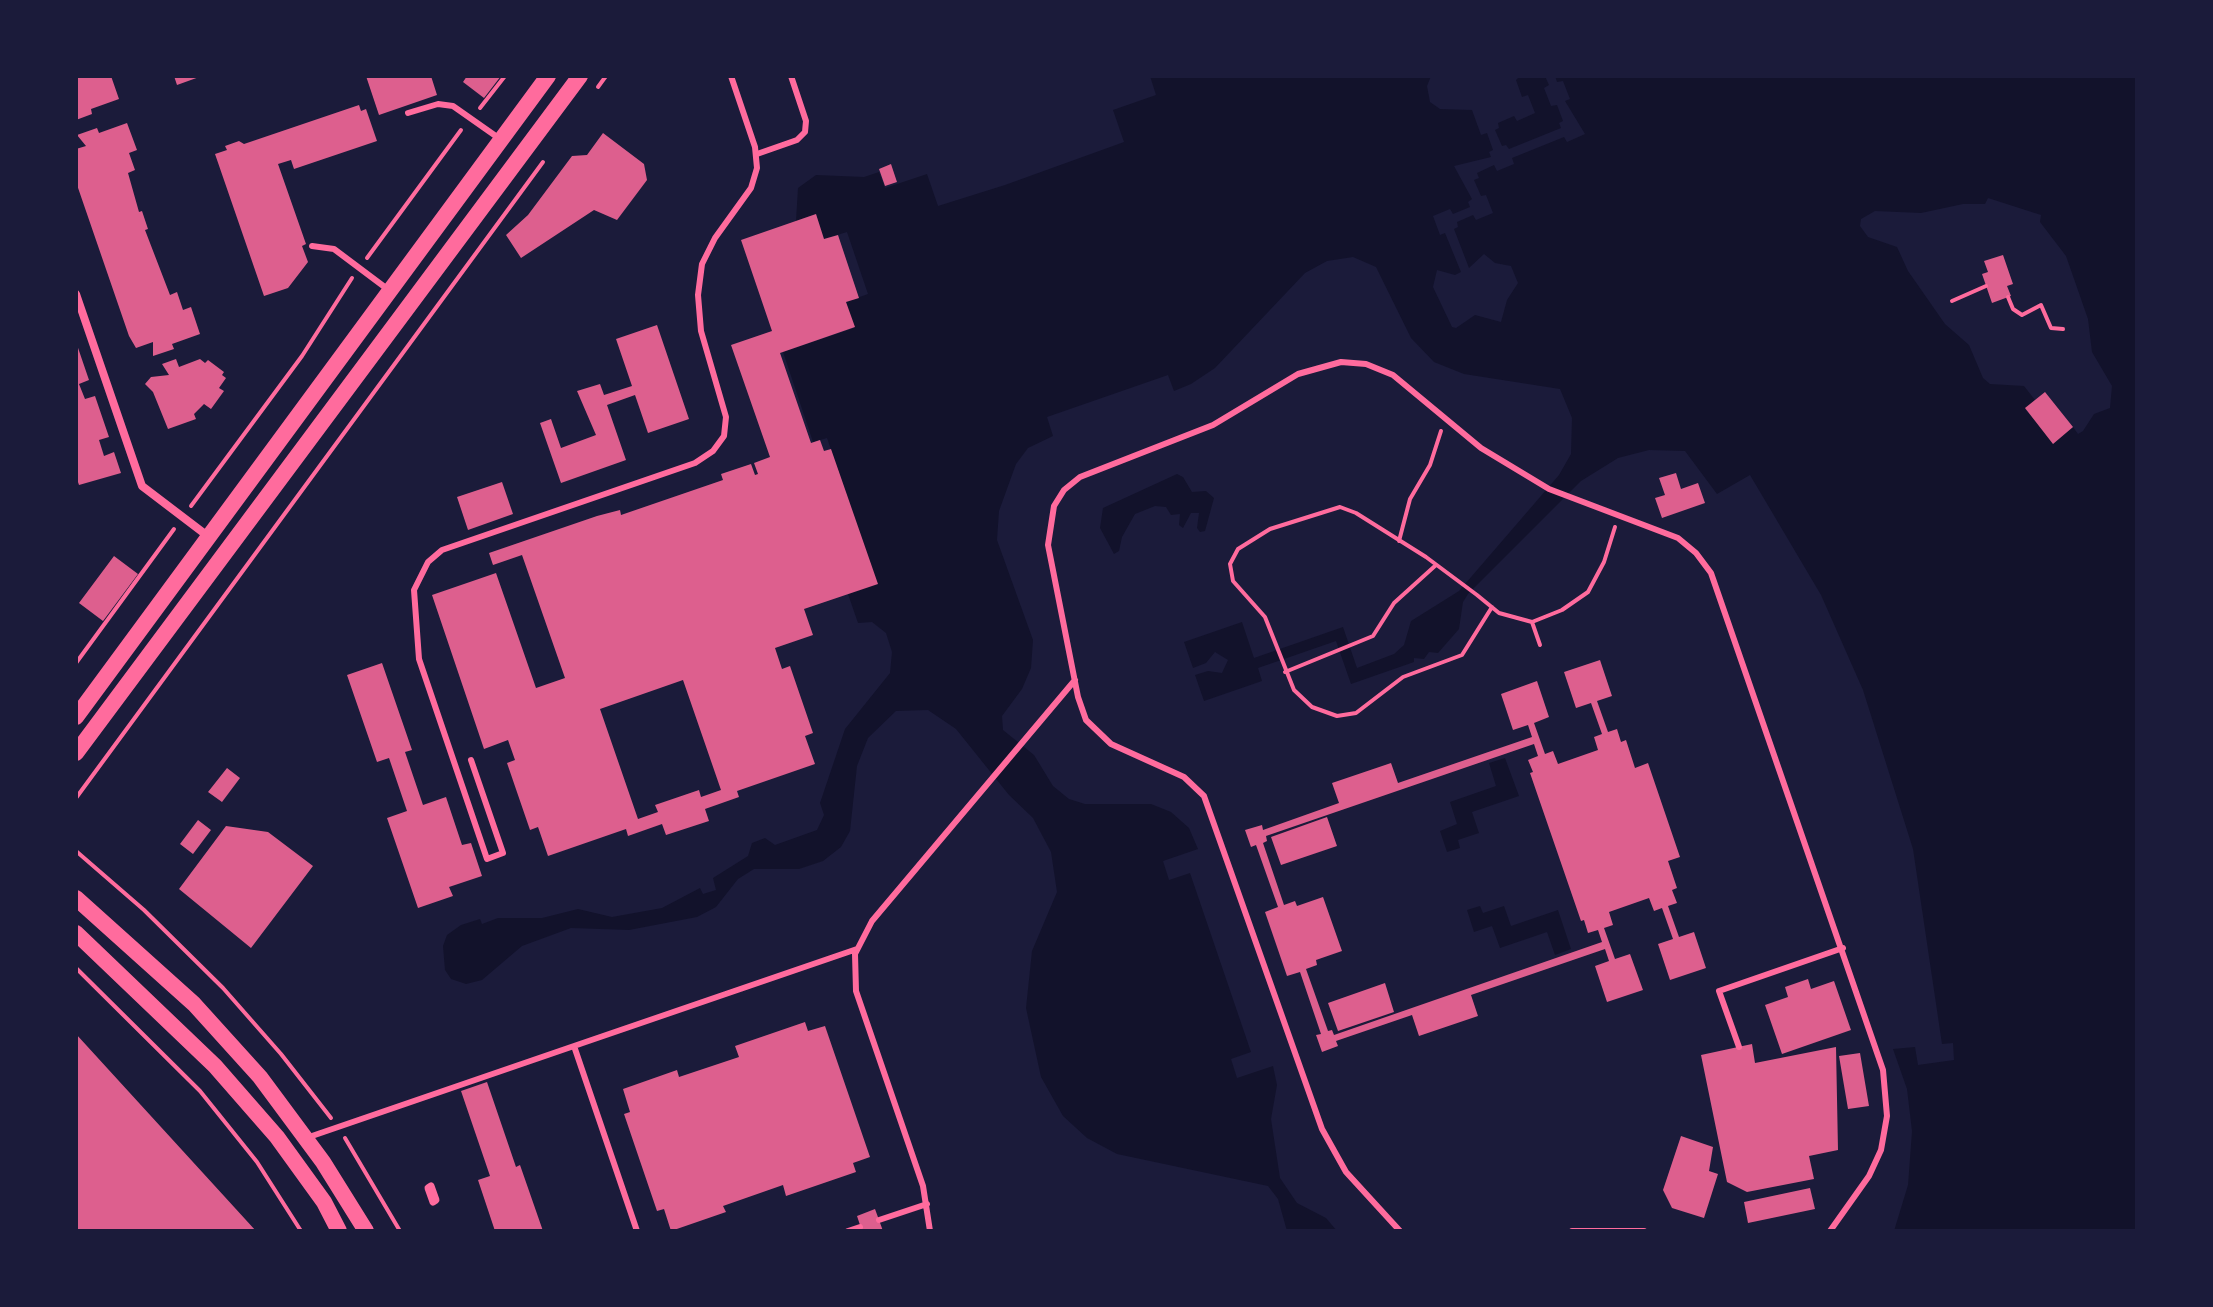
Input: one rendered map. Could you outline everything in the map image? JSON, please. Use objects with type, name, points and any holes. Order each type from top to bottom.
[{"type":"main road","points":[[76,717],[548,76]]},
{"type":"main road","points":[[76,753],[580,76]]},
{"type":"main road","points":[[76,898],[194,1004],[260,1077],[306,1138],[366,1231]]},
{"type":"main road","points":[[76,933],[215,1066],[277,1137],[324,1202],[339,1231]]},
{"type":"street","points":[[76,294],[142,486],[209,537]]},
{"type":"lane","points":[[471,760],[503,853],[487,859],[419,659],[414,621],[417,579],[428,562],[442,550],[695,463],[720,444],[726,417],[701,331],[699,279],[715,238],[755,179],[757,154],[731,76]]},
{"type":"lane","points":[[757,154],[797,140],[805,132],[806,121],[791,76]]},
{"type":"lane","points":[[408,113],[446,104],[472,118],[501,140]]},
{"type":"lane","points":[[312,246],[328,246],[390,291]]},
{"type":"lane","points":[[1400,1231],[1346,1172],[1322,1129],[1204,796],[1184,777],[1111,744],[1096,732],[1082,711],[1048,536],[1058,498],[1076,480],[1102,466],[1213,425],[1298,374],[1331,363],[1361,363],[1385,370],[1414,389],[1481,448],[1531,480],[1595,509],[1678,538],[1696,553],[1721,596],[1881,1061],[1887,1116],[1874,1166],[1830,1231]]},
{"type":"lane","points":[[930,1231],[927,1204],[858,997],[853,973],[857,949],[872,921],[1075,680]]},
{"type":"lane","points":[[1739,1047],[1719,991],[1843,948]]},
{"type":"lane","points":[[306,1138],[857,949]]},
{"type":"lane","points":[[574,1046],[637,1231]]},
{"type":"lane","points":[[879,1220],[927,1204]]},
{"type":"lane","points":[[848,1231],[860,1227]]},
{"type":"lane","points":[[1572,1231],[1644,1231]]},
{"type":"path","points":[[76,663],[302,356],[360,268],[505,76]]},
{"type":"path","points":[[594,93],[606,76]]},
{"type":"path","points":[[76,798],[547,157]]},
{"type":"path","points":[[1952,301],[1986,286]]},
{"type":"path","points":[[2008,297],[2013,309],[2022,315],[2038,305],[2043,306],[2051,328],[2063,329]]},
{"type":"path","points":[[1399,541],[1410,499],[1430,465],[1444,417]]},
{"type":"path","points":[[1492,607],[1465,652],[1396,680],[1349,715],[1328,714],[1312,707],[1294,690],[1265,617],[1231,577],[1231,560],[1240,547],[1283,522],[1340,507],[1356,513],[1436,565],[1501,614],[1532,622],[1562,610],[1592,587],[1608,552],[1616,517]]},
{"type":"path","points":[[1285,672],[1373,636],[1394,603],[1436,565]]},
{"type":"path","points":[[1532,622],[1540,645]]},
{"type":"path","points":[[76,851],[144,910],[231,996],[289,1063],[335,1124]]},
{"type":"path","points":[[76,968],[200,1091],[257,1162],[301,1231]]},
{"type":"path","points":[[342,1134],[400,1231]]},
{"type":"shaded area","points":[[1150,76],[1431,76],[1427,86],[1430,102],[1440,109],[1472,110],[1481,135],[1487,133],[1493,150],[1489,152],[1491,157],[1454,166],[1472,199],[1468,202],[1470,207],[1453,214],[1450,209],[1433,216],[1440,235],[1445,233],[1461,272],[1455,275],[1437,270],[1433,287],[1452,327],[1456,328],[1475,315],[1501,322],[1507,300],[1518,283],[1511,266],[1495,263],[1484,254],[1469,268],[1454,229],[1458,227],[1457,222],[1473,215],[1476,220],[1493,213],[1486,195],[1481,196],[1474,180],[1479,178],[1477,173],[1494,165],[1497,171],[1514,164],[1512,158],[1564,137],[1567,142],[1585,134],[1565,101],[1570,99],[1563,81],[1557,82],[1555,76],[2137,76],[2137,1231],[1894,1231],[1908,1185],[1912,1131],[1907,1089],[1893,1049],[1915,1047],[1918,1065],[1954,1060],[1953,1043],[1942,1044],[1913,849],[1863,690],[1821,595],[1750,475],[1717,494],[1685,451],[1649,450],[1618,458],[1581,481],[1468,594],[1463,602],[1459,629],[1438,653],[1429,652],[1424,659],[1414,658],[1414,662],[1351,684],[1336,641],[1258,668],[1262,681],[1204,701],[1195,675],[1208,671],[1222,673],[1228,660],[1215,652],[1206,663],[1193,668],[1184,642],[1242,622],[1254,658],[1343,627],[1357,668],[1394,654],[1404,645],[1411,621],[1459,591],[1559,475],[1571,454],[1572,418],[1560,389],[1464,374],[1434,362],[1411,338],[1376,267],[1353,257],[1327,261],[1305,273],[1215,368],[1191,384],[1174,391],[1168,375],[1047,417],[1053,436],[1028,448],[1016,464],[999,511],[997,540],[1033,640],[1031,668],[1022,689],[1002,716],[1003,730],[1034,755],[1053,786],[1069,799],[1085,804],[1151,804],[1171,812],[1189,828],[1198,849],[1163,861],[1169,880],[1190,873],[1251,1052],[1231,1059],[1237,1078],[1273,1066],[1277,1085],[1271,1119],[1280,1178],[1297,1203],[1326,1218],[1337,1231],[1287,1231],[1278,1199],[1268,1186],[1117,1154],[1087,1138],[1063,1116],[1041,1077],[1026,1008],[1032,951],[1057,892],[1051,852],[1033,818],[1009,795],[956,729],[928,710],[896,711],[868,738],[857,766],[850,831],[841,847],[823,861],[799,869],[754,869],[738,879],[716,907],[697,917],[629,930],[571,928],[522,946],[482,980],[466,984],[451,979],[445,970],[443,946],[447,935],[461,925],[480,919],[482,924],[498,918],[542,918],[578,909],[612,917],[662,908],[700,888],[703,894],[716,890],[713,878],[748,856],[752,843],[765,838],[775,845],[817,830],[824,815],[820,803],[845,729],[890,673],[892,652],[886,633],[872,622],[858,623],[848,594],[877,583],[827,438],[813,442],[783,352],[854,328],[846,302],[868,294],[847,232],[824,239],[816,214],[796,221],[798,188],[816,175],[864,177],[879,172],[885,188],[927,174],[938,206],[1124,142],[1113,110],[1156,95]],"holes":[[[1988,198],[2041,215],[2040,222],[2066,256],[2088,319],[2092,352],[2112,386],[2110,408],[2094,414],[2083,431],[2078,434],[2073,427],[2054,443],[2025,409],[2035,400],[2024,386],[1990,384],[1983,378],[1969,345],[1945,324],[1908,271],[1897,247],[1868,237],[1860,226],[1861,219],[1875,211],[1921,213],[1963,204],[1985,204]]]},
{"type":"shaded area","points":[[1520,76],[1545,76],[1549,85],[1544,88],[1551,106],[1557,105],[1563,121],[1559,123],[1561,128],[1509,149],[1506,145],[1502,146],[1495,130],[1499,128],[1498,123],[1514,116],[1517,121],[1535,113],[1528,95],[1522,97],[1516,80]]},
{"type":"shaded area","points":[[1177,474],[1183,477],[1192,492],[1206,491],[1214,498],[1205,531],[1200,532],[1197,528],[1199,513],[1191,513],[1183,528],[1179,525],[1180,514],[1171,515],[1166,507],[1155,506],[1135,514],[1122,537],[1119,551],[1114,554],[1100,528],[1103,508]]},
{"type":"shaded area","points":[[1505,758],[1519,796],[1472,812],[1479,833],[1458,840],[1460,848],[1447,852],[1440,831],[1457,824],[1450,802],[1496,786],[1489,763]]},
{"type":"shaded area","points":[[1480,906],[1483,913],[1504,906],[1511,926],[1558,910],[1571,949],[1555,955],[1547,932],[1500,948],[1492,926],[1474,932],[1467,910]]},
{"type":"building","points":[[76,76],[111,76],[119,99],[91,109],[92,114],[76,120]]},
{"type":"building","points":[[174,76],[202,76],[177,85]]},
{"type":"building","points":[[366,76],[431,76],[437,95],[379,115]]},
{"type":"building","points":[[467,76],[501,76],[484,98],[463,82]]},
{"type":"building","points":[[359,105],[361,111],[366,109],[377,141],[294,169],[291,160],[278,164],[306,244],[302,246],[308,262],[288,288],[264,296],[215,154],[239,141],[244,144]]},
{"type":"building","points":[[127,123],[137,150],[129,153],[135,170],[128,173],[139,212],[142,211],[148,229],[145,230],[170,295],[177,292],[183,310],[191,307],[200,334],[172,344],[174,349],[153,356],[153,342],[136,348],[129,336],[76,182],[76,149],[86,146],[77,135],[97,128],[99,133]]},
{"type":"building","points":[[603,133],[644,164],[647,180],[617,220],[594,210],[521,258],[506,235],[528,215],[572,156],[587,155]]},
{"type":"building","points":[[891,164],[897,182],[885,186],[879,169]]},
{"type":"building","points":[[816,214],[824,239],[838,235],[859,298],[846,302],[855,327],[780,353],[811,443],[820,440],[824,451],[831,449],[878,584],[804,609],[813,635],[775,648],[782,669],[790,666],[813,733],[805,736],[815,764],[737,791],[739,797],[705,809],[709,821],[666,835],[662,824],[628,836],[626,829],[548,856],[538,827],[530,830],[507,763],[515,760],[508,740],[484,749],[432,595],[496,573],[536,688],[565,678],[522,555],[493,565],[489,553],[597,516],[620,510],[621,515],[723,480],[721,474],[751,464],[755,475],[758,474],[754,463],[770,457],[731,345],[772,331],[741,240]],"holes":[[[683,680],[721,790],[701,797],[699,790],[655,805],[658,812],[638,819],[600,709]]]},
{"type":"building","points":[[2003,255],[2013,284],[2007,286],[2011,296],[1992,303],[1982,274],[1988,272],[1984,261]]},
{"type":"building","points":[[657,325],[689,419],[648,433],[635,395],[607,405],[626,460],[561,483],[540,423],[551,419],[561,448],[596,435],[577,391],[600,384],[604,395],[632,386],[616,339]]},
{"type":"building","points":[[76,342],[89,380],[79,384],[85,399],[95,396],[109,437],[99,440],[104,456],[114,452],[121,473],[79,485],[76,476]]},
{"type":"building","points":[[176,359],[179,367],[200,359],[205,363],[208,360],[224,372],[222,375],[226,378],[219,388],[224,391],[211,409],[204,404],[194,414],[196,419],[168,429],[153,392],[145,384],[151,377],[169,375],[162,364]]},
{"type":"building","points":[[2045,392],[2073,427],[2053,444],[2025,408]]},
{"type":"building","points":[[1676,473],[1681,489],[1698,483],[1705,503],[1662,518],[1655,498],[1665,495],[1659,478]]},
{"type":"building","points":[[502,482],[513,514],[468,530],[457,497]]},
{"type":"building","points":[[114,556],[138,574],[103,621],[79,603]]},
{"type":"building","points":[[1600,660],[1612,696],[1597,701],[1608,732],[1617,729],[1621,742],[1626,740],[1635,768],[1648,763],[1680,857],[1668,861],[1677,888],[1672,890],[1677,903],[1668,906],[1679,937],[1694,932],[1706,968],[1670,980],[1658,944],[1673,939],[1662,908],[1654,911],[1649,898],[1609,912],[1613,925],[1604,928],[1615,959],[1630,954],[1643,990],[1607,1002],[1595,966],[1609,961],[1605,949],[1471,995],[1478,1016],[1419,1036],[1412,1015],[1336,1041],[1338,1046],[1322,1052],[1316,1035],[1321,1034],[1300,972],[1287,976],[1265,912],[1278,907],[1256,845],[1251,847],[1245,830],[1262,825],[1263,830],[1339,803],[1332,783],[1391,763],[1398,783],[1532,737],[1528,725],[1513,730],[1501,694],[1537,681],[1549,717],[1534,723],[1545,754],[1553,751],[1558,764],[1598,750],[1594,737],[1602,734],[1591,703],[1576,708],[1564,672]],"holes":[[[1534,744],[1538,756],[1528,760],[1533,772],[1530,773],[1581,921],[1584,920],[1588,933],[1598,930],[1602,942],[1334,1035],[1332,1030],[1328,1031],[1306,969],[1317,965],[1316,960],[1342,951],[1323,897],[1297,906],[1295,901],[1284,905],[1263,843],[1267,841],[1266,836]]]},
{"type":"building","points":[[382,663],[412,750],[405,752],[423,805],[446,797],[462,845],[471,843],[482,876],[449,887],[453,896],[418,908],[387,818],[407,811],[389,758],[377,762],[347,675]]},
{"type":"building","points":[[227,768],[240,778],[222,802],[208,792]]},
{"type":"building","points":[[1327,817],[1337,846],[1281,865],[1271,837]]},
{"type":"building","points":[[198,820],[211,830],[193,854],[180,844]]},
{"type":"building","points":[[226,826],[268,832],[313,866],[251,948],[179,889]]},
{"type":"building","points":[[1808,979],[1811,989],[1834,981],[1851,1030],[1782,1054],[1765,1005],[1788,997],[1785,987]]},
{"type":"building","points":[[1385,983],[1394,1012],[1338,1031],[1328,1003]]},
{"type":"building","points":[[805,1022],[808,1031],[825,1026],[870,1157],[853,1163],[856,1172],[786,1196],[783,1185],[723,1206],[726,1212],[671,1231],[664,1209],[657,1211],[624,1114],[630,1112],[623,1089],[677,1070],[679,1077],[739,1057],[735,1046]]},
{"type":"building","points":[[76,1034],[256,1231],[76,1231]]},
{"type":"building","points":[[1752,1044],[1755,1063],[1836,1047],[1838,1150],[1809,1156],[1814,1179],[1747,1192],[1727,1182],[1701,1055]]},
{"type":"building","points":[[1860,1053],[1869,1106],[1848,1109],[1839,1056]]},
{"type":"building","points":[[487,1082],[516,1167],[520,1165],[543,1231],[495,1231],[478,1180],[490,1176],[461,1091]]},
{"type":"building","points":[[1681,1136],[1713,1147],[1709,1171],[1718,1174],[1704,1218],[1672,1208],[1663,1190]]},
{"type":"building","points":[[1810,1188],[1815,1209],[1748,1223],[1744,1202]]},
{"type":"building","points":[[875,1209],[883,1231],[862,1231],[857,1216]]}]
